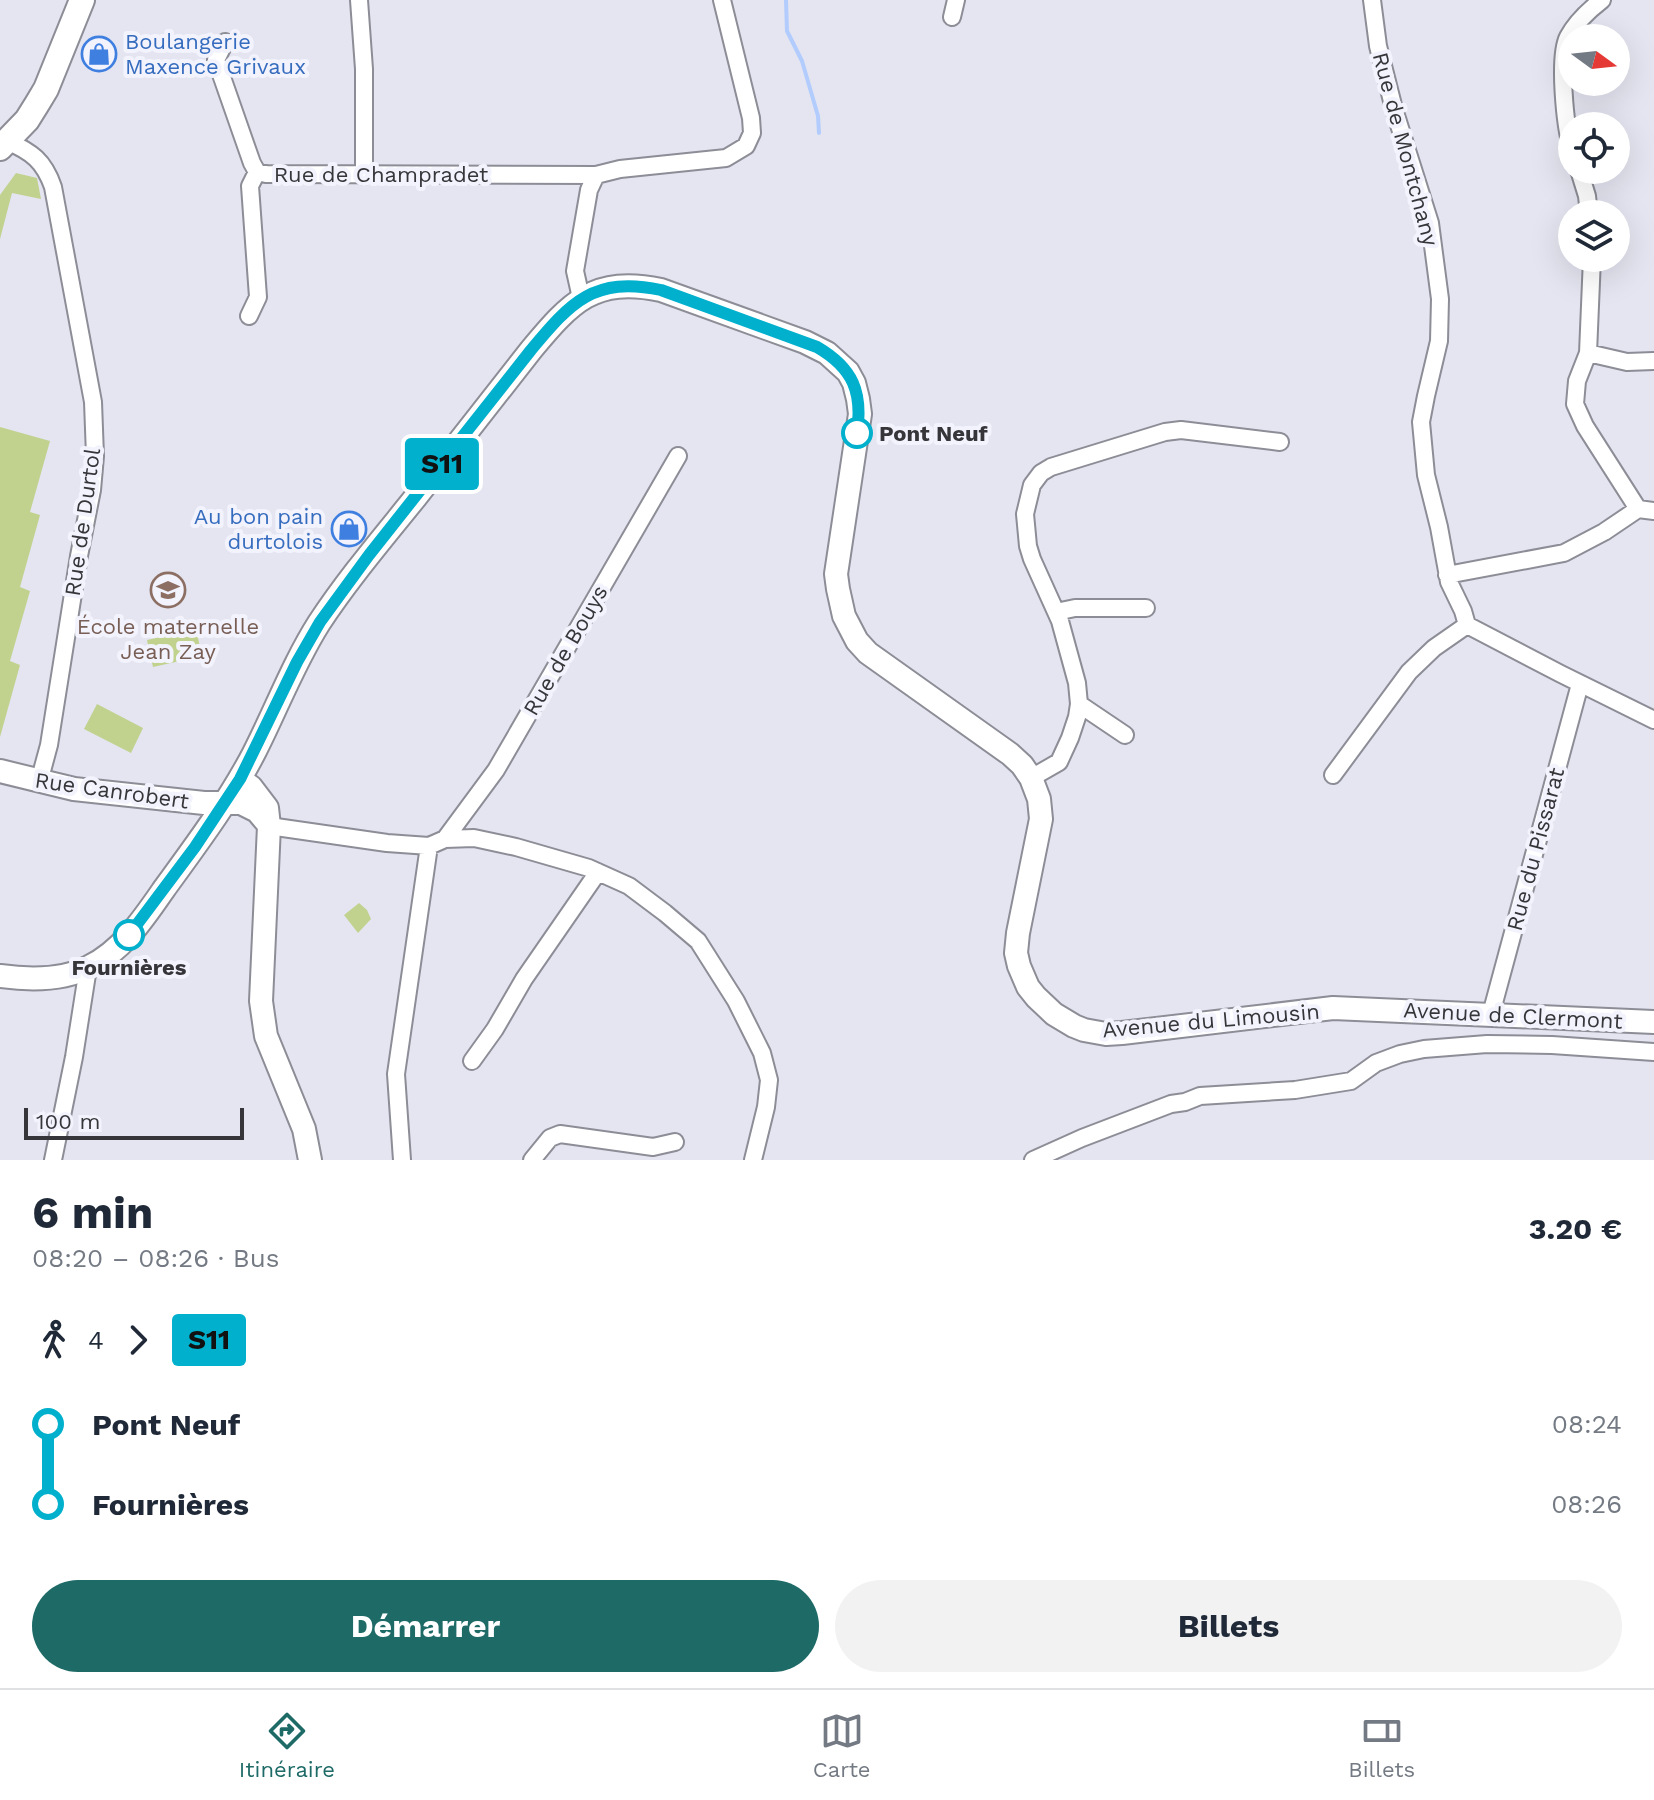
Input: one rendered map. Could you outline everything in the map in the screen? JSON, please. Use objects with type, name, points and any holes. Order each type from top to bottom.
[{"type":"main road","points":[[0,166],[7,145],[46,89],[82,0]]},
{"type":"main road","name":"Avenue du Limousin","points":[[0,976],[30,979],[66,975],[88,968],[124,941],[225,803],[240,779],[306,644],[369,555],[557,319],[581,298],[623,286],[641,286],[661,290],[805,342],[827,353],[848,372],[854,383],[860,414],[836,574],[841,607],[857,641],[868,653],[1010,754],[1031,778],[1039,799],[1041,819],[1016,953],[1028,987],[1044,1006],[1063,1021],[1084,1030],[1106,1034],[1333,1008],[1372,1009]]},
{"type":"main road","name":"Rue Canrobert","points":[[0,771],[74,789],[204,803],[241,803],[257,811],[269,826]]},
{"type":"main road","points":[[240,779],[251,787],[267,808],[263,1022],[269,1045],[304,1129],[310,1160]]},
{"type":"main road","name":"Avenue de Clermont","points":[[1372,1009],[1654,1022]]},
{"type":"street","points":[[359,0],[364,69],[364,176]]},
{"type":"street","name":"Rue de Champradet","points":[[225,42],[216,60],[257,172],[364,176],[596,175],[620,169],[726,158],[746,146],[752,133],[751,118],[722,0]]},
{"type":"street","points":[[952,17],[956,0]]},
{"type":"street","name":"Rue de Montchany","points":[[1372,0],[1378,46],[1394,109],[1430,223],[1440,299],[1439,341],[1421,422],[1426,475],[1447,575],[1467,625]]},
{"type":"street","points":[[1566,112],[1564,81],[1567,39],[1581,19],[1602,0]]},
{"type":"street","name":"Rue de Durtol","points":[[7,145],[25,150],[40,162],[53,187],[94,416],[92,490],[49,745],[39,782]]},
{"type":"street","points":[[249,316],[258,297],[250,186],[257,172]]},
{"type":"street","points":[[581,298],[575,271],[589,190],[596,175]]},
{"type":"street","points":[[1447,575],[1564,553],[1646,510],[1585,426],[1575,404],[1577,381],[1588,353],[1591,272]]},
{"type":"street","points":[[1588,353],[1627,362],[1654,361]]},
{"type":"street","points":[[1031,778],[1059,762],[1070,738],[1079,704],[1077,683],[1056,612],[1032,559],[1025,531],[1025,514],[1032,485],[1041,473],[1165,432],[1181,430],[1280,442]]},
{"type":"street","name":"Rue de Bouys","points":[[445,839],[496,770],[678,456]]},
{"type":"street","points":[[1056,612],[1075,608],[1146,608]]},
{"type":"street","points":[[1333,775],[1409,672],[1434,648],[1467,625],[1654,720]]},
{"type":"street","name":"Rue du Pissarat","points":[[1491,1014],[1580,684]]},
{"type":"street","points":[[1079,704],[1125,735]]},
{"type":"street","points":[[269,826],[429,846],[445,839],[474,838],[516,847],[598,872],[629,886],[698,941],[736,1001],[762,1053],[769,1080],[753,1160]]},
{"type":"street","points":[[402,1160],[396,1074],[429,846]]},
{"type":"street","points":[[472,1061],[598,872]]},
{"type":"street","points":[[53,1160],[88,968]]},
{"type":"street","points":[[1033,1160],[1171,1104],[1200,1096],[1295,1090],[1351,1081],[1376,1063],[1424,1049],[1487,1044],[1654,1052]]},
{"type":"street","points":[[532,1160],[550,1138],[560,1134],[653,1147],[675,1142]]},
{"type":"green space","points":[[16,173],[37,178],[41,199],[12,193],[0,239],[0,195]]},
{"type":"green space","points":[[0,427],[50,441],[30,512],[40,515],[20,587],[30,591],[10,661],[20,665],[0,737]]},
{"type":"green space","points":[[196,629],[202,656],[153,667],[147,640]]},
{"type":"green space","points":[[97,704],[143,728],[131,753],[84,729]]},
{"type":"green space","points":[[359,903],[371,919],[358,933],[344,915]]},
{"type":"waterway","points":[[786,0],[787,31],[802,61],[818,116],[819,133]]},
{"type":"bus line","name":"S11","points":[[129,935],[195,847],[240,779],[306,644],[320,622],[531,350],[557,319],[581,298],[623,286],[661,290],[817,347],[837,361],[854,383],[860,414],[857,433]]},
{"type":"place","name":"Boulangerie Maxence Grivaux","points":[[99,54]]},
{"type":"place","name":"Pont Neuf","points":[[857,433]]},
{"type":"place","name":"Au bon pain durtolois","points":[[349,529]]},
{"type":"place","name":"École maternelle Jean Zay","points":[[168,590]]},
{"type":"place","name":"Fournières","points":[[129,935]]}]
